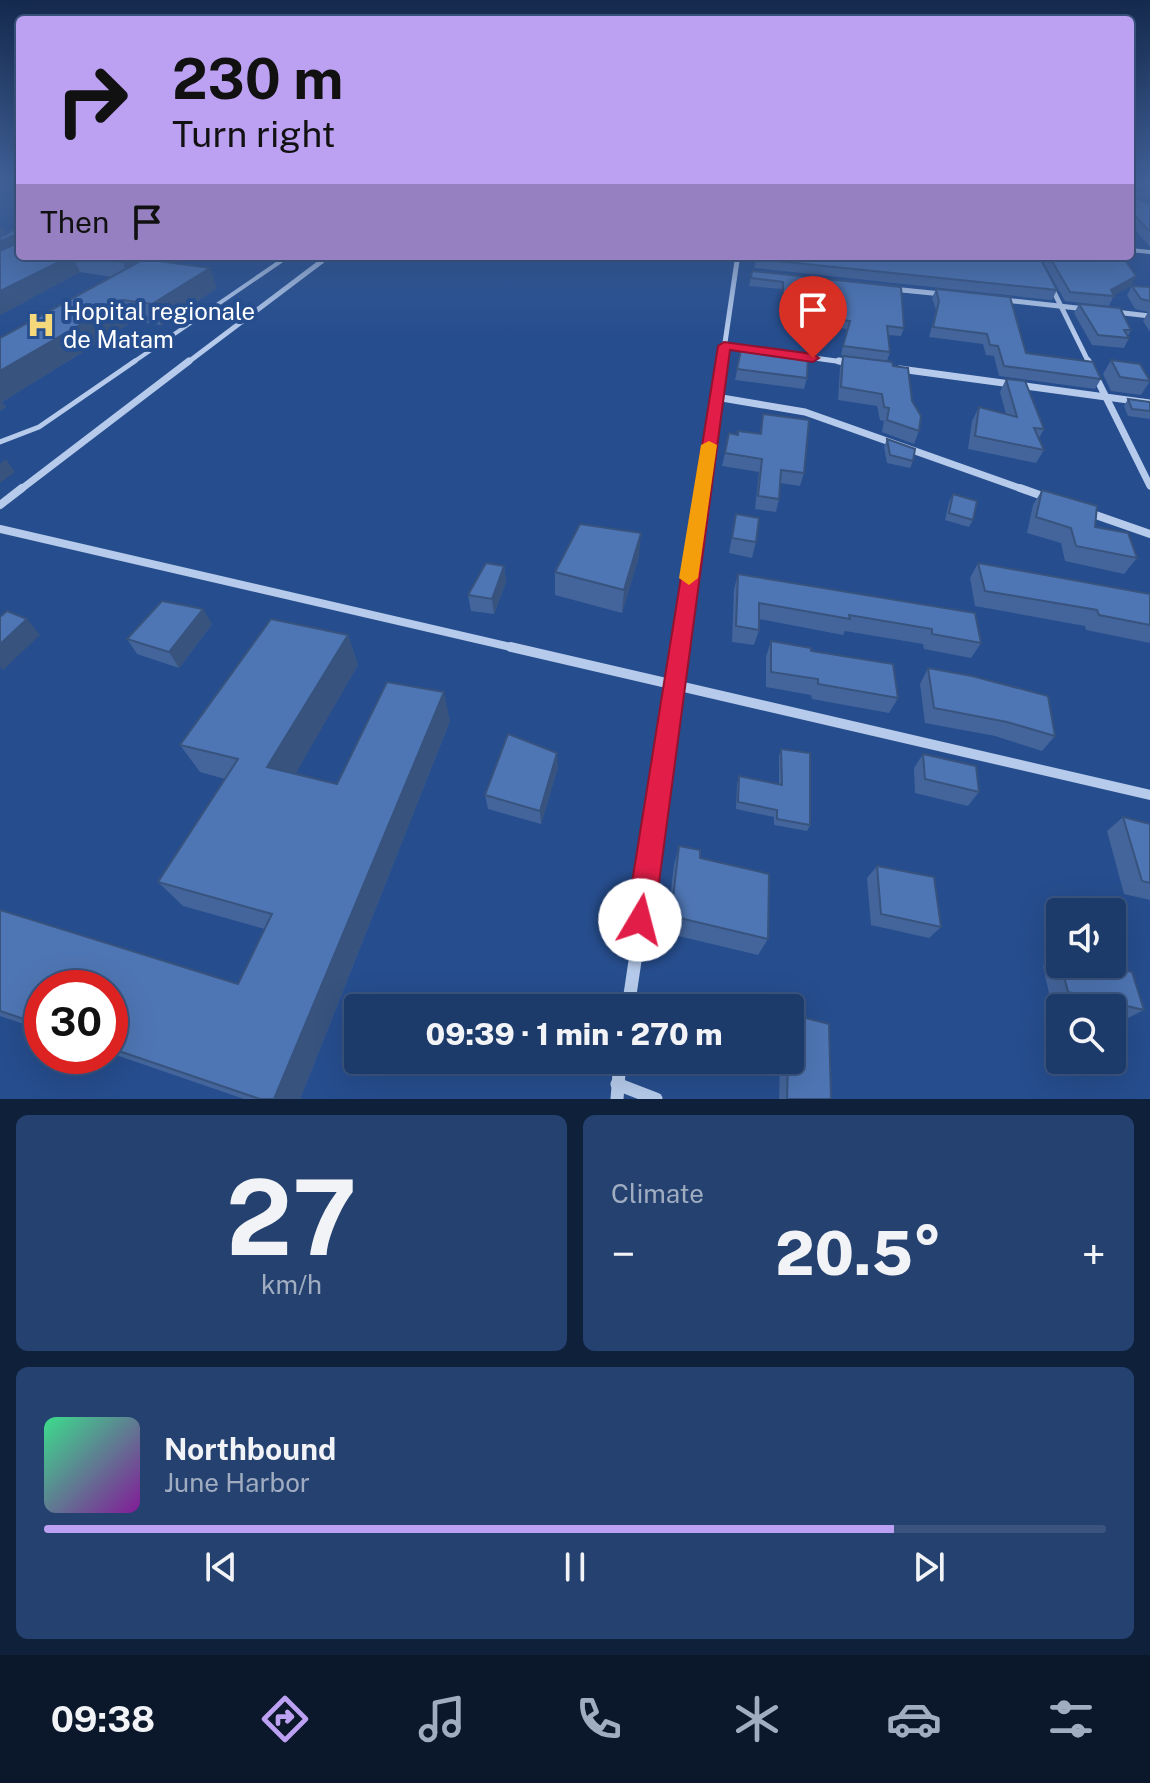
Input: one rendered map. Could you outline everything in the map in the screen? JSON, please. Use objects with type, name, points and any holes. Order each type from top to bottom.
[{"type":"street","points":[[0,505],[323,260]]},
{"type":"street","points":[[630,994],[672,686],[738,260]]},
{"type":"street","points":[[736,272],[751,274]]},
{"type":"street","points":[[1049,281],[1150,486]]},
{"type":"street","points":[[891,288],[953,295]]},
{"type":"street","points":[[1000,300],[1091,310]]},
{"type":"street","points":[[1106,311],[1150,316]]},
{"type":"street","points":[[724,346],[862,364]]},
{"type":"street","points":[[892,368],[1150,403]]},
{"type":"street","points":[[716,397],[805,412],[1060,502]]},
{"type":"street","points":[[1075,508],[1150,534]]},
{"type":"street","points":[[0,529],[1150,795]]},
{"type":"street","points":[[617,1092],[656,1099]]},
{"type":"lane","points":[[0,442],[39,427],[282,260]]},
{"type":"building","points":[[16,232],[16,236],[0,241],[0,237]]},
{"type":"building","points":[[16,243],[16,260],[63,260],[0,291],[0,251]]},
{"type":"building","points":[[142,260],[210,268],[152,304],[123,300],[0,371],[0,338]]},
{"type":"building","points":[[766,260],[1041,260],[1057,290]]},
{"type":"building","points":[[1051,260],[1125,260],[1136,276],[1111,290],[1114,296],[1070,292]]},
{"type":"building","points":[[752,271],[901,287],[904,328],[887,326],[890,352],[843,346],[850,321],[812,315],[814,306],[783,303],[783,282],[751,278]]},
{"type":"building","points":[[1132,286],[1150,287],[1150,301],[1141,299]]},
{"type":"building","points":[[936,289],[1010,297],[1026,353],[1093,362],[1101,379],[1004,366],[998,346],[990,345],[987,334],[933,327],[939,301]]},
{"type":"building","points":[[1079,304],[1120,308],[1131,330],[1124,330],[1129,338],[1098,335]]},
{"type":"building","points":[[741,350],[808,354],[807,378],[737,369]]},
{"type":"building","points":[[843,356],[892,362],[893,366],[908,368],[912,401],[921,416],[919,431],[887,420],[889,408],[884,407],[882,394],[841,387]]},
{"type":"building","points":[[1111,360],[1140,364],[1150,381],[1120,377]]},
{"type":"building","points":[[1006,379],[1025,381],[1044,429],[1034,428],[1044,450],[975,436],[979,407],[1017,417]]},
{"type":"building","points":[[1128,399],[1150,402],[1150,411],[1132,409]]},
{"type":"building","points":[[763,414],[809,420],[804,473],[781,470],[779,499],[758,496],[762,459],[725,453],[729,433],[761,434]]},
{"type":"building","points":[[887,439],[915,449],[913,461],[890,455]]},
{"type":"building","points":[[1042,490],[1097,506],[1095,527],[1128,533],[1137,558],[1076,546],[1071,528],[1036,517]]},
{"type":"building","points":[[953,494],[977,501],[973,520],[949,513]]},
{"type":"building","points":[[736,514],[759,518],[756,542],[732,538]]},
{"type":"building","points":[[580,524],[641,533],[624,590],[555,572]]},
{"type":"building","points":[[486,563],[504,566],[492,599],[468,595]]},
{"type":"building","points":[[978,563],[1150,594],[1150,625],[1099,615],[1097,610],[985,591]]},
{"type":"building","points":[[738,574],[975,613],[981,643],[932,634],[932,629],[759,603],[759,630],[736,626]]},
{"type":"building","points":[[162,601],[203,609],[169,652],[127,639]]},
{"type":"building","points":[[7,611],[27,619],[0,644],[0,617]]},
{"type":"building","points":[[271,619],[348,635],[267,767],[337,784],[387,682],[444,692],[274,1099],[260,1099],[128,1054],[128,970],[24,970],[24,1019],[0,1011],[0,910],[238,984],[272,914],[158,882],[238,759],[180,745]]},
{"type":"building","points":[[771,641],[811,648],[811,651],[893,664],[898,698],[818,684],[818,679],[771,672]]},
{"type":"building","points":[[928,668],[1048,696],[1055,736],[1007,722],[934,708]]},
{"type":"building","points":[[508,734],[557,753],[540,811],[485,795]]},
{"type":"building","points":[[781,749],[810,753],[810,825],[777,819],[777,810],[738,802],[739,776],[782,785]]},
{"type":"building","points":[[923,754],[976,766],[979,792],[925,779]]},
{"type":"building","points":[[1123,817],[1150,824],[1150,883],[1142,881]]},
{"type":"building","points":[[679,846],[700,850],[700,858],[769,874],[768,939],[671,916]]},
{"type":"building","points":[[877,866],[934,877],[941,927],[881,914]]},
{"type":"building","points":[[1126,971],[1132,972],[1144,1010],[1126,1006],[1126,994],[1068,992],[1064,978],[1126,978]]},
{"type":"building","points":[[804,1018],[829,1024],[831,1099],[787,1099],[788,1074],[804,1074]]},
{"type":"slow traffic","points":[[689,578],[709,445]]},
{"type":"place","name":"Hopital regionale de Matam","points":[[41,325]]},
{"type":"route","points":[[640,920],[724,346],[813,358]]}]
